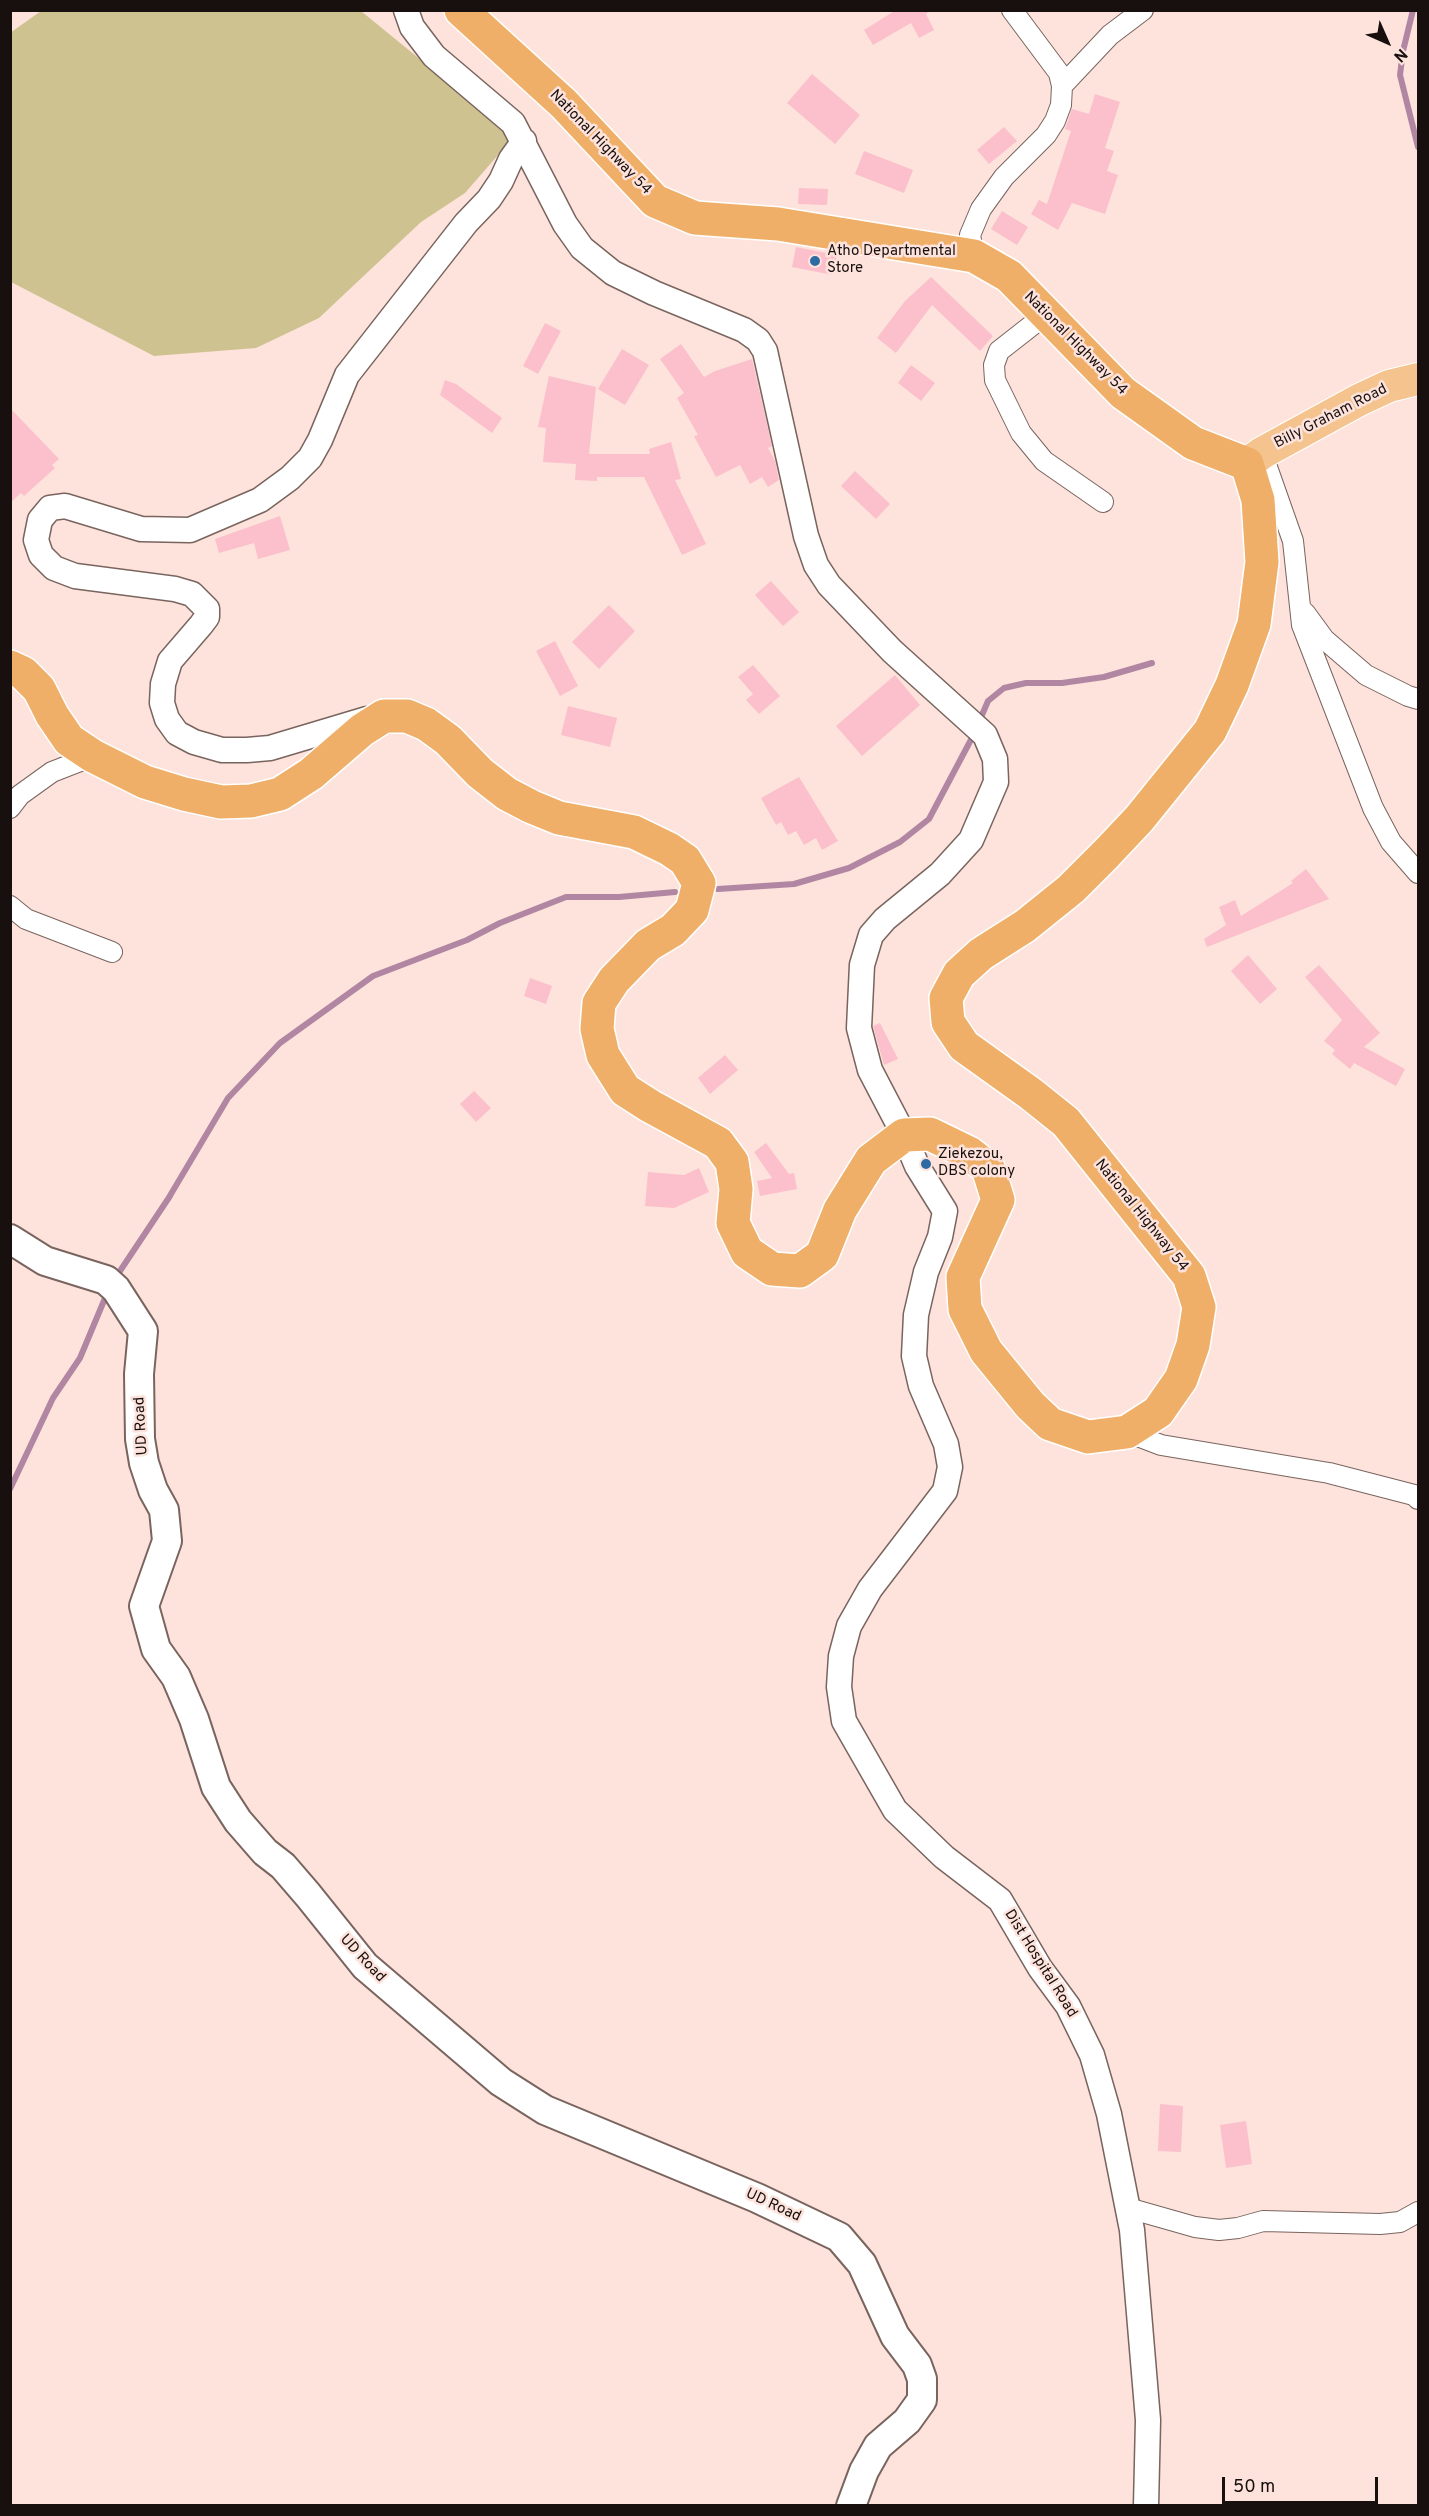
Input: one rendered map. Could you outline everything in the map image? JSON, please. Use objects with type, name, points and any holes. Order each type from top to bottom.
[{"type":"highway","name":"National Highway 54","points":[[461,10],[564,104],[655,201],[695,218],[778,224],[974,256],[1009,276],[1123,393],[1193,443],[1254,458],[1262,562],[1254,624],[1232,685],[1209,731],[1139,819],[1106,854],[1071,889],[1025,926],[981,954],[959,974],[946,998],[948,1022],[964,1046],[1066,1122],[1189,1276],[1199,1307],[1193,1345],[1181,1379],[1158,1413],[1127,1432],[1088,1437],[1050,1424],[1030,1405],[986,1351],[965,1309],[963,1277],[998,1200],[988,1168],[969,1153],[930,1134],[904,1135]]},
{"type":"highway","points":[[10,667],[23,673],[39,689],[52,716],[69,740],[93,756],[146,782],[174,791],[221,802],[251,801],[280,794],[311,774],[362,730],[384,716],[407,716],[426,724],[448,740],[480,772],[507,794],[532,807],[559,818],[634,832],[669,849],[685,860],[699,883],[692,910],[673,930],[648,945],[614,980],[599,1004],[597,1029],[603,1055],[625,1090],[718,1143],[732,1162],[736,1189],[733,1223],[747,1252],[772,1269],[800,1271],[822,1255],[840,1210],[872,1160],[904,1135]]},
{"type":"main road","name":"Billy Graham Road","points":[[1254,458],[1359,400],[1389,386],[1414,383]]},
{"type":"main road","name":"UD Road","points":[[10,1239],[45,1261],[106,1280],[116,1289],[143,1331],[139,1374],[140,1439],[144,1463],[153,1490],[164,1510],[167,1541],[144,1606],[156,1649],[176,1677],[194,1719],[216,1787],[238,1821],[265,1852],[283,1866],[365,1966],[501,2082],[545,2110],[757,2198],[839,2237],[862,2264],[895,2336],[917,2365],[922,2379],[922,2400],[907,2421],[878,2445],[864,2471],[851,2505]]},
{"type":"street","points":[[384,716],[360,720],[336,730],[270,748],[222,750],[185,737],[177,732],[167,719],[162,703],[163,684],[170,661],[207,617],[207,609],[192,594],[175,589],[75,576],[54,568],[42,555],[36,540],[40,520],[50,508],[65,506],[141,529],[190,530],[260,500],[290,478],[310,458],[320,440],[347,375],[466,223],[489,198],[524,141],[513,123],[434,56],[412,27],[405,10]]},
{"type":"street","points":[[974,256],[970,235],[981,209],[1004,177],[1046,135],[1061,105],[1062,86],[1059,73],[1012,10]]},
{"type":"street","points":[[1062,86],[1110,34],[1143,10]]},
{"type":"street","name":"Dist Hospital Road","points":[[524,141],[565,224],[582,248],[613,273],[654,293],[744,330],[758,340],[765,351],[806,536],[816,564],[829,585],[891,651],[985,735],[995,759],[996,782],[970,840],[940,874],[885,919],[871,935],[862,964],[859,1028],[870,1070],[904,1135],[917,1166],[945,1211],[940,1237],[926,1272],[916,1315],[914,1356],[921,1386],[946,1444],[950,1467],[945,1491],[870,1589],[849,1626],[841,1656],[839,1687],[844,1721],[895,1810],[944,1857],[1000,1900],[1040,1968],[1068,2006],[1092,2055],[1109,2115],[1133,2242],[1148,2420],[1146,2505]]},
{"type":"street","points":[[1045,315],[999,351],[994,365],[995,380],[1021,433],[1044,461],[1103,502]]},
{"type":"street","points":[[1254,458],[1293,541],[1302,625],[1373,808],[1391,842],[1411,857],[1419,873]]},
{"type":"street","points":[[1298,604],[1324,639],[1366,675],[1408,696],[1419,699]]},
{"type":"street","points":[[10,808],[20,795],[52,772],[93,756]]},
{"type":"street","points":[[10,906],[26,919],[112,952]]},
{"type":"street","points":[[1127,1432],[1161,1445],[1329,1473],[1414,1495],[1419,1499]]},
{"type":"street","points":[[1128,2208],[1195,2227],[1218,2230],[1238,2228],[1263,2221],[1380,2224],[1400,2222],[1419,2212]]},
{"type":"shaded area","points":[[41,11],[361,11],[460,92],[512,139],[465,193],[421,222],[319,318],[256,348],[154,356],[11,282],[10,33]]},
{"type":"building","points":[[896,10],[931,10],[926,14],[934,30],[919,38],[911,23],[873,45],[864,30]]},
{"type":"building","points":[[812,74],[860,115],[835,144],[787,103]]},
{"type":"building","points":[[1095,94],[1120,102],[1105,148],[1114,151],[1107,171],[1118,175],[1105,214],[1072,203],[1058,230],[1031,214],[1039,200],[1047,204],[1071,131],[1065,129],[1072,109],[1089,114]]},
{"type":"building","points":[[1004,127],[1017,141],[989,164],[977,150]]},
{"type":"building","points":[[864,151],[913,170],[904,193],[855,174]]},
{"type":"building","points":[[799,188],[828,189],[827,205],[798,204]]},
{"type":"building","points":[[1002,211],[1028,227],[1017,245],[991,229]]},
{"type":"building","name":"Atho Departmental Store","points":[[796,247],[837,255],[833,275],[792,267]]},
{"type":"building","points":[[931,277],[993,336],[980,351],[932,305],[896,353],[877,338],[905,301]]},
{"type":"building","points":[[545,323],[561,331],[538,374],[523,366]]},
{"type":"building","points":[[681,344],[704,377],[752,359],[772,446],[768,448],[775,461],[779,480],[768,487],[762,477],[750,484],[740,465],[716,477],[694,436],[698,435],[677,398],[684,393],[660,359]]},
{"type":"building","points":[[622,349],[649,365],[625,405],[598,389]]},
{"type":"building","points":[[911,365],[935,383],[921,401],[898,383]]},
{"type":"building","points":[[549,376],[596,387],[589,454],[650,454],[649,449],[671,442],[681,479],[675,480],[706,544],[682,555],[644,477],[597,477],[597,481],[575,480],[576,464],[543,462],[546,428],[538,427]]},
{"type":"building","points":[[445,380],[456,384],[502,418],[492,433],[440,395]]},
{"type":"building","points":[[10,408],[59,459],[52,465],[55,468],[24,496],[21,493],[10,503]]},
{"type":"building","points":[[855,471],[890,504],[876,519],[841,486]]},
{"type":"building","points":[[280,516],[290,550],[258,559],[254,543],[219,553],[215,539]]},
{"type":"building","points":[[771,581],[799,612],[783,626],[755,595]]},
{"type":"building","points":[[609,605],[635,631],[599,669],[572,642]]},
{"type":"building","points":[[555,641],[578,686],[560,696],[536,651]]},
{"type":"building","points":[[753,665],[780,696],[759,714],[746,700],[753,694],[738,677]]},
{"type":"building","points":[[895,675],[920,705],[862,756],[836,726]]},
{"type":"building","points":[[568,706],[617,718],[610,747],[561,735]]},
{"type":"building","points":[[799,777],[838,841],[822,850],[816,838],[804,845],[796,831],[788,835],[781,822],[776,825],[761,798]]},
{"type":"building","points":[[1306,869],[1329,899],[1207,947],[1204,939],[1226,925],[1219,907],[1235,900],[1241,916],[1293,883],[1291,881]]},
{"type":"building","points":[[1248,955],[1277,989],[1260,1004],[1231,971]]},
{"type":"building","points":[[1319,965],[1380,1033],[1364,1047],[1405,1069],[1396,1086],[1354,1063],[1350,1069],[1332,1054],[1335,1050],[1324,1041],[1342,1020],[1305,977]]},
{"type":"building","points":[[530,978],[552,986],[546,1004],[524,996]]},
{"type":"building","points":[[880,1023],[898,1059],[884,1065],[873,1026]]},
{"type":"building","points":[[725,1055],[738,1070],[710,1094],[698,1078]]},
{"type":"building","points":[[474,1091],[491,1108],[476,1122],[460,1104]]},
{"type":"building","points":[[766,1143],[789,1174],[794,1173],[797,1189],[760,1196],[757,1181],[772,1178],[754,1152]]},
{"type":"building","points":[[699,1168],[709,1192],[674,1208],[645,1206],[648,1172],[684,1175]]},
{"type":"building","points":[[1160,2104],[1183,2106],[1181,2152],[1158,2151]]},
{"type":"building","points":[[1246,2121],[1252,2164],[1226,2168],[1220,2125]]},
{"type":"waterway","points":[[1413,10],[1400,75],[1418,147]]},
{"type":"waterway","points":[[979,722],[988,701],[1004,688],[1026,683],[1062,683],[1104,677],[1152,663]]},
{"type":"waterway","points":[[718,889],[794,884],[849,868],[900,842],[929,819],[974,734]]},
{"type":"waterway","points":[[168,1199],[228,1098],[280,1043],[373,976],[467,940],[500,923],[566,897],[619,897],[675,892]]},
{"type":"waterway","points":[[116,1277],[170,1196]]},
{"type":"waterway","points":[[10,1489],[53,1398],[80,1358],[108,1291]]},
{"type":"place","name":"Atho Departmental Store","points":[[815,261]]},
{"type":"place","name":"Ziekezou, DBS colony","points":[[926,1164]]}]
